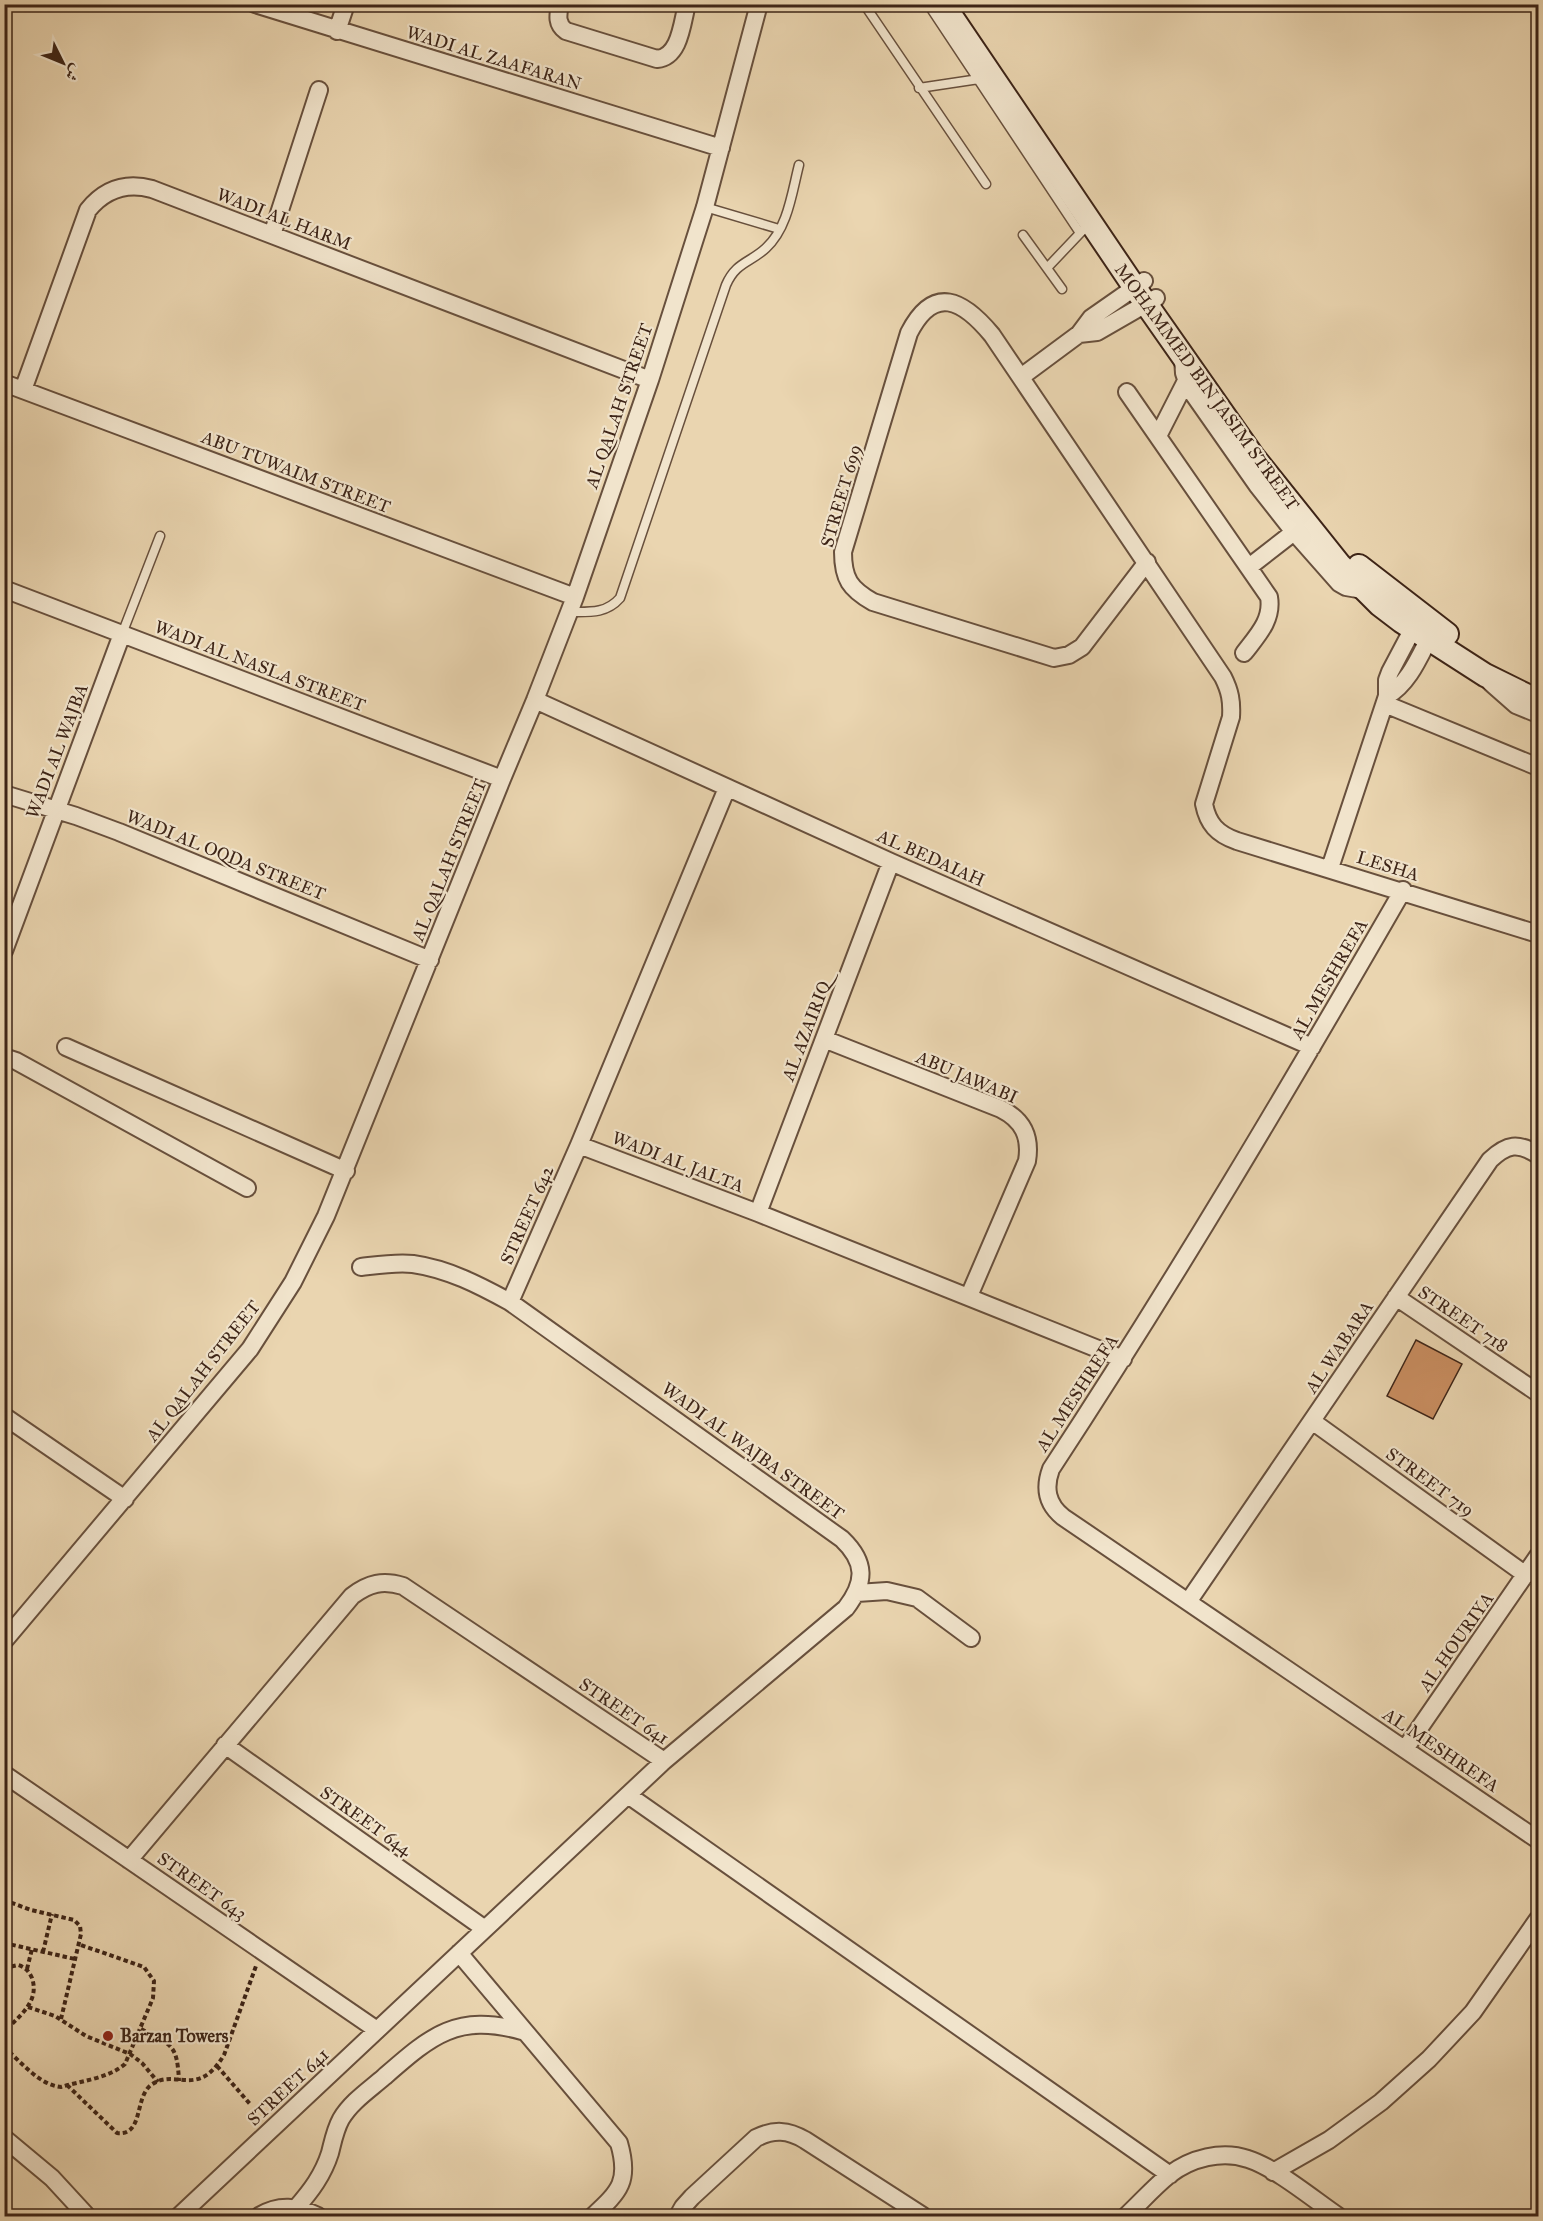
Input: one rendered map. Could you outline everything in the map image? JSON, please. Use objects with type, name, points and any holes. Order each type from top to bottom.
[{"type":"street","name":"WADI AL ZAAFARAN","points":[[255,4],[721,148]]},
{"type":"street","points":[[337,31],[346,4]]},
{"type":"street","points":[[560,4],[558,19],[566,31],[657,59],[673,51],[687,4]]},
{"type":"street","name":"AL QALAH STREET","points":[[4,1641],[250,1349],[280,1305],[306,1258],[346,1171],[572,605],[650,380],[705,207],[759,4]]},
{"type":"street","name":"MOHAMMED BIN JASIM STREET","points":[[943,4],[1085,228],[1145,293],[1309,512],[1370,576],[1425,627],[1485,675],[1539,701]]},
{"type":"street","name":"MOHAMMED BIN JASIM STREET","points":[[959,4],[1145,293],[1183,357],[1252,455],[1340,565],[1380,604],[1539,688]]},
{"type":"street","points":[[272,235],[319,90]]},
{"type":"street","name":"WADI AL HARM","points":[[23,390],[88,210],[105,193],[128,185],[140,186],[272,235],[650,380]]},
{"type":"street","points":[[1021,377],[1079,334],[1091,318],[1145,293]]},
{"type":"street","name":"STREET 699","points":[[1147,562],[1082,647],[1069,655],[1054,658],[873,602],[858,594],[848,582],[843,568],[843,552],[909,333],[917,318],[926,308],[939,302],[952,302],[964,308],[986,327],[1147,562],[1223,677],[1230,690],[1232,703],[1231,717],[1204,804],[1213,828],[1224,836],[1330,868]]},
{"type":"street","points":[[1183,357],[1186,381],[1193,394],[1227,444],[1294,532],[1339,583],[1346,587],[1364,590]]},
{"type":"street","points":[[1158,436],[1186,381]]},
{"type":"street","name":"ABU TUWAIM STREET","points":[[4,383],[572,605]]},
{"type":"street","points":[[1127,392],[1269,597],[1271,607],[1269,617],[1244,653]]},
{"type":"street","points":[[1249,567],[1294,532]]},
{"type":"street","name":"WADI AL NASLA STREET","points":[[4,589],[501,779]]},
{"type":"street","name":"LESHA","points":[[1425,627],[1390,672],[1387,680],[1386,700],[1330,868],[1539,934]]},
{"type":"street","name":"WADI AL WAJBA","points":[[4,951],[122,634]]},
{"type":"street","points":[[1485,675],[1506,698],[1516,705],[1539,714]]},
{"type":"street","name":"AL BEDAIAH","points":[[535,700],[891,862],[1312,1047]]},
{"type":"street","points":[[1386,700],[1539,767]]},
{"type":"street","points":[[579,1145],[727,788]]},
{"type":"street","name":"WADI AL OQDA STREET","points":[[4,794],[119,832],[430,960]]},
{"type":"street","name":"AL AZAIRIQ","points":[[758,1213],[891,862]]},
{"type":"street","name":"AL MESHREFA","points":[[1403,890],[1312,1047],[1123,1359],[1051,1469],[1047,1486],[1048,1495],[1056,1511],[1063,1517],[1539,1840]]},
{"type":"street","name":"ABU JAWABI","points":[[824,1039],[1001,1109],[1022,1124],[1029,1149],[1027,1161],[969,1296]]},
{"type":"street","points":[[66,1047],[346,1171]]},
{"type":"street","points":[[4,1057],[16,1061],[247,1188]]},
{"type":"street","name":"WADI AL JALTA","points":[[579,1145],[969,1296],[1123,1359]]},
{"type":"street","name":"STREET 642","points":[[510,1302],[579,1145]]},
{"type":"street","name":"AL WABARA","points":[[1188,1602],[1490,1160],[1500,1150],[1513,1146],[1524,1146],[1539,1155]]},
{"type":"street","name":"WADI AL WAJBA STREET","points":[[361,1267],[412,1264],[436,1269],[480,1286],[510,1302],[842,1539],[853,1549],[860,1563],[861,1578],[857,1593]]},
{"type":"street","name":"STREET 718","points":[[1396,1297],[1539,1393]]},
{"type":"street","points":[[4,1416],[125,1499]]},
{"type":"street","name":"STREET 719","points":[[1312,1421],[1526,1575]]},
{"type":"street","name":"AL HOURIYA","points":[[1405,1749],[1539,1556]]},
{"type":"street","name":"STREET 641","points":[[129,1860],[352,1596],[363,1587],[376,1583],[390,1582],[403,1586],[664,1761],[179,2217]]},
{"type":"street","points":[[664,1761],[846,1608],[857,1593],[886,1591],[917,1598],[971,1638]]},
{"type":"street","name":"STREET 644","points":[[225,1745],[485,1929]]},
{"type":"street","name":"STREET 643","points":[[4,1774],[377,2030]]},
{"type":"street","points":[[628,1795],[1170,2175]]},
{"type":"street","points":[[1273,2172],[1329,2139],[1380,2102],[1429,2059],[1473,2012],[1539,1919]]},
{"type":"street","points":[[459,1953],[522,2031],[619,2143],[625,2163],[621,2183],[610,2200],[592,2217]]},
{"type":"street","points":[[296,2208],[316,2183],[324,2168],[333,2137],[342,2117],[357,2100],[418,2047],[437,2035],[458,2027],[479,2024],[501,2025],[522,2031]]},
{"type":"street","points":[[678,2217],[683,2207],[756,2138],[768,2132],[781,2131],[794,2133],[924,2217]]},
{"type":"street","points":[[4,2138],[52,2178],[87,2217]]},
{"type":"street","points":[[1126,2217],[1170,2175],[1193,2161],[1221,2155],[1248,2159],[1273,2172],[1338,2217]]},
{"type":"street","points":[[259,2217],[270,2210],[296,2208],[318,2217]]},
{"type":"lane","points":[[864,4],[986,184]]},
{"type":"lane","points":[[928,4],[1085,228],[1047,268]]},
{"type":"lane","points":[[919,88],[979,79]]},
{"type":"lane","points":[[572,605],[604,610],[610,608],[620,598],[726,285],[735,269],[766,248],[779,229],[785,218],[800,165]]},
{"type":"lane","points":[[705,207],[779,229]]},
{"type":"lane","points":[[1023,235],[1062,289]]},
{"type":"lane","points":[[122,634],[160,536]]},
{"type":"path","points":[[5,1901],[78,1923],[81,1930],[61,2019]]},
{"type":"path","points":[[43,1952],[52,1914]]},
{"type":"path","points":[[4,1943],[75,1959]]},
{"type":"path","points":[[4,2047],[48,2084],[54,2086],[67,2085],[119,2070],[126,2064],[155,1990],[150,1973],[136,1964],[78,1944]]},
{"type":"path","points":[[27,1970],[32,1949]]},
{"type":"path","points":[[67,2085],[117,2133],[131,2131],[145,2091],[164,2079],[190,2081],[205,2076],[217,2066],[224,2055],[260,1950]]},
{"type":"path","points":[[4,1968],[18,1965],[27,1970],[34,1985],[32,2001],[5,2031]]},
{"type":"path","points":[[28,2007],[61,2019],[87,2036],[130,2054],[142,2063],[158,2082]]},
{"type":"path","points":[[141,2029],[168,2043],[175,2050],[179,2081]]},
{"type":"path","points":[[217,2066],[250,2104]]},
{"type":"building","points":[[1416,1340],[1462,1364],[1433,1419],[1387,1396]]},
{"type":"place","name":"Barzan Towers","points":[[108,2036]]}]
